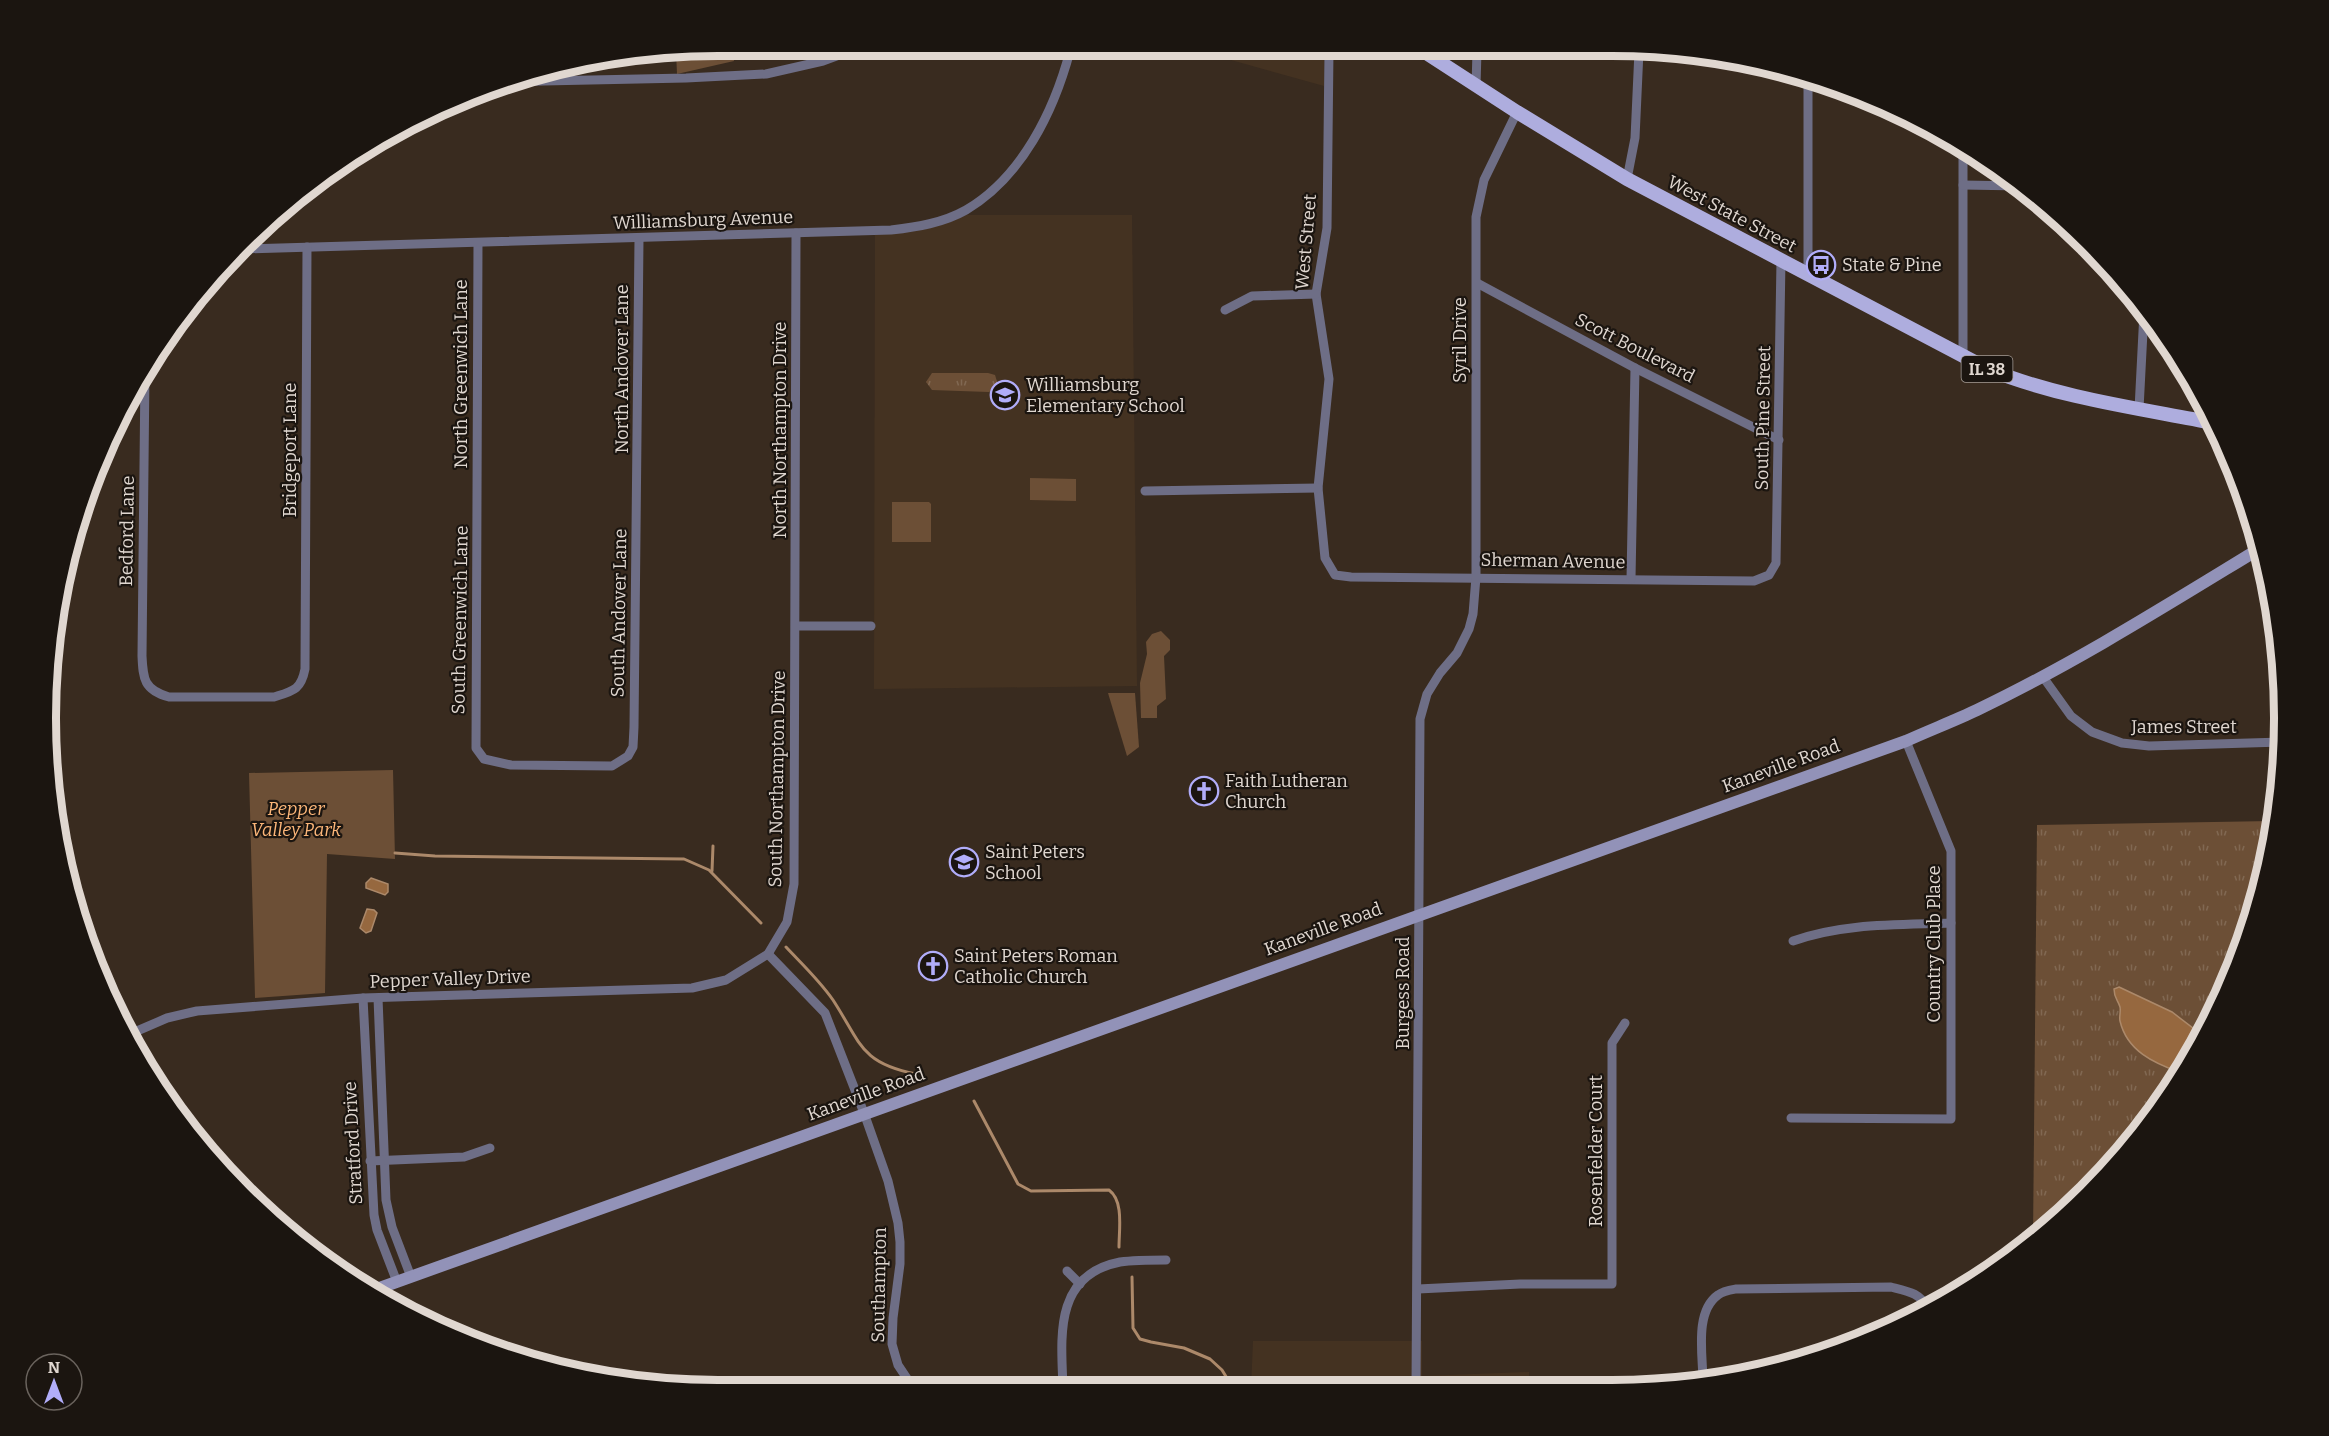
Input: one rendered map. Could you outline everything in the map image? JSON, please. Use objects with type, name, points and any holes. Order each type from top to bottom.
[{"type":"main road","name":"West State Street","points":[[1431,56],[1516,112],[1627,179],[1963,356],[2022,383],[2063,394],[2203,421]]},
{"type":"main road","name":"Kaneville Road","points":[[380,1288],[1906,741],[1976,711],[2043,677],[2252,553]]},
{"type":"street","points":[[544,79],[686,78],[766,74],[836,56]]},
{"type":"street","name":"Williamsburg Avenue","points":[[251,249],[639,239],[891,230],[920,226],[966,210],[992,190],[1032,142],[1047,117],[1068,56]]},
{"type":"street","name":"West Street","points":[[1329,56],[1327,228],[1316,294],[1329,379],[1318,488],[1325,558],[1335,575]]},
{"type":"street","points":[[1476,86],[1477,56]]},
{"type":"street","points":[[1627,179],[1635,138],[1639,57]]},
{"type":"street","points":[[1808,86],[1808,274]]},
{"type":"street","name":"Syril Drive","points":[[1476,577],[1476,217],[1487,171],[1516,112]]},
{"type":"street","points":[[1963,157],[1963,356]]},
{"type":"street","points":[[1963,185],[2005,186]]},
{"type":"street","name":"North Northampton Drive","points":[[796,233],[796,626]]},
{"type":"street","name":"North Andover Lane","points":[[637,500],[639,239]]},
{"type":"street","name":"North Greenwich Lane","points":[[477,505],[478,243]]},
{"type":"street","name":"Bridgeport Lane","points":[[142,656],[143,674],[147,685],[169,697],[274,697],[298,688],[303,679],[306,654],[307,247]]},
{"type":"street","name":"South Pine Street","points":[[1769,575],[1776,563],[1781,260]]},
{"type":"street","name":"Scott Boulevard","points":[[1477,284],[1635,368],[1779,440]]},
{"type":"street","points":[[1225,310],[1252,296],[1316,294]]},
{"type":"street","points":[[2139,409],[2143,324]]},
{"type":"street","points":[[1631,579],[1635,368]]},
{"type":"street","name":"Bedford Lane","points":[[142,656],[145,386]]},
{"type":"street","points":[[1145,491],[1318,488]]},
{"type":"street","name":"South Andover Lane","points":[[475,735],[476,748],[484,759],[494,763],[612,766],[628,756],[633,747],[634,727],[637,500]]},
{"type":"street","name":"South Greenwich Lane","points":[[475,735],[477,505]]},
{"type":"street","name":"Sherman Avenue","points":[[1335,575],[1754,581],[1769,575]]},
{"type":"street","name":"Burgess Road","points":[[1416,1380],[1420,719],[1427,694],[1456,653],[1469,629],[1473,614],[1476,577]]},
{"type":"street","points":[[796,626],[871,626]]},
{"type":"street","name":"South Northampton Drive","points":[[768,954],[787,922],[794,884],[796,626]]},
{"type":"street","name":"James Street","points":[[2043,677],[2071,717],[2092,732],[2122,743],[2149,746],[2273,742]]},
{"type":"street","name":"Country Club Place","points":[[1791,1118],[1950,1119],[1950,851],[1906,741]]},
{"type":"street","points":[[1793,941],[1815,933],[1866,927],[1950,923]]},
{"type":"street","points":[[768,954],[825,1013],[864,1113]]},
{"type":"street","name":"Pepper Valley Drive","points":[[135,1032],[167,1018],[197,1011],[363,998],[692,988],[726,980],[768,954]]},
{"type":"street","name":"Stratford Drive","points":[[363,998],[370,1161],[377,1230],[397,1282]]},
{"type":"street","name":"Stratford Drive","points":[[378,998],[389,1215],[411,1277]]},
{"type":"street","name":"Rosenfelder Court","points":[[1418,1289],[1520,1284],[1612,1284],[1612,1043],[1625,1023]]},
{"type":"street","name":"Southampton","points":[[864,1113],[888,1181],[898,1223],[900,1264],[892,1344],[898,1365],[908,1380]]},
{"type":"street","points":[[370,1161],[464,1157],[490,1148]]},
{"type":"street","points":[[1064,1380],[1062,1324],[1069,1298],[1080,1284],[1093,1273],[1119,1263],[1166,1260]]},
{"type":"street","points":[[1067,1271],[1080,1284]]},
{"type":"street","points":[[1703,1374],[1704,1316],[1711,1301],[1720,1293],[1736,1289],[1892,1287],[1912,1292],[1924,1301]]},
{"type":"shaded area","points":[[1217,56],[1324,56],[1324,86]]},
{"type":"shaded area","name":"Williamsburg Elementary School","points":[[963,215],[1132,215],[1137,686],[874,689],[875,233]]},
{"type":"shaded area","points":[[371,878],[388,884],[388,892],[385,895],[366,888],[366,883]]},
{"type":"shaded area","points":[[367,909],[377,913],[371,931],[366,933],[360,928]]},
{"type":"shaded area","points":[[2119,987],[2172,1012],[2195,1030],[2172,1069],[2151,1060],[2135,1048],[2129,1040],[2120,1021],[2120,1007],[2114,989]]},
{"type":"shaded area","points":[[1253,1341],[1422,1341],[1422,1376],[1529,1372],[1529,1380],[1251,1380]]},
{"type":"green space","points":[[734,56],[734,61],[677,74],[676,57]]},
{"type":"green space","points":[[932,373],[988,373],[995,375],[998,385],[996,389],[989,392],[932,390],[926,382]]},
{"type":"green space","points":[[1030,478],[1076,479],[1076,501],[1030,500]]},
{"type":"green space","points":[[892,502],[929,502],[931,504],[931,542],[892,542]]},
{"type":"green space","points":[[1161,631],[1170,640],[1170,650],[1164,656],[1166,699],[1157,706],[1157,718],[1141,718],[1140,683],[1147,654],[1146,642],[1152,634]]},
{"type":"green space","points":[[1108,693],[1135,693],[1139,747],[1127,756]]},
{"type":"green space","name":"Pepper Valley Park","points":[[393,770],[395,859],[327,854],[325,993],[255,998],[249,773]]},
{"type":"green space","points":[[2265,821],[2251,889],[2238,931],[2223,972],[2185,1049],[2137,1121],[2109,1155],[2033,1228],[2037,825]]},
{"type":"waterway","points":[[712,871],[713,846]]},
{"type":"waterway","points":[[395,853],[435,856],[684,859],[709,870],[761,923]]},
{"type":"waterway","points":[[786,947],[828,993],[864,1049],[883,1064],[916,1074]]},
{"type":"waterway","points":[[974,1101],[1018,1184],[1031,1191],[1109,1190],[1114,1195],[1119,1208],[1119,1247]]},
{"type":"waterway","points":[[1132,1277],[1133,1328],[1140,1339],[1184,1348],[1210,1359],[1222,1370],[1228,1380]]},
{"type":"place","name":"State & Pine","points":[[1821,265]]},
{"type":"place","name":"Williamsburg Elementary School","points":[[1005,395]]},
{"type":"place","name":"Faith Lutheran Church","points":[[1204,791]]},
{"type":"place","name":"Saint Peters School","points":[[964,862]]},
{"type":"place","name":"Saint Peters Roman Catholic Church","points":[[933,966]]}]
